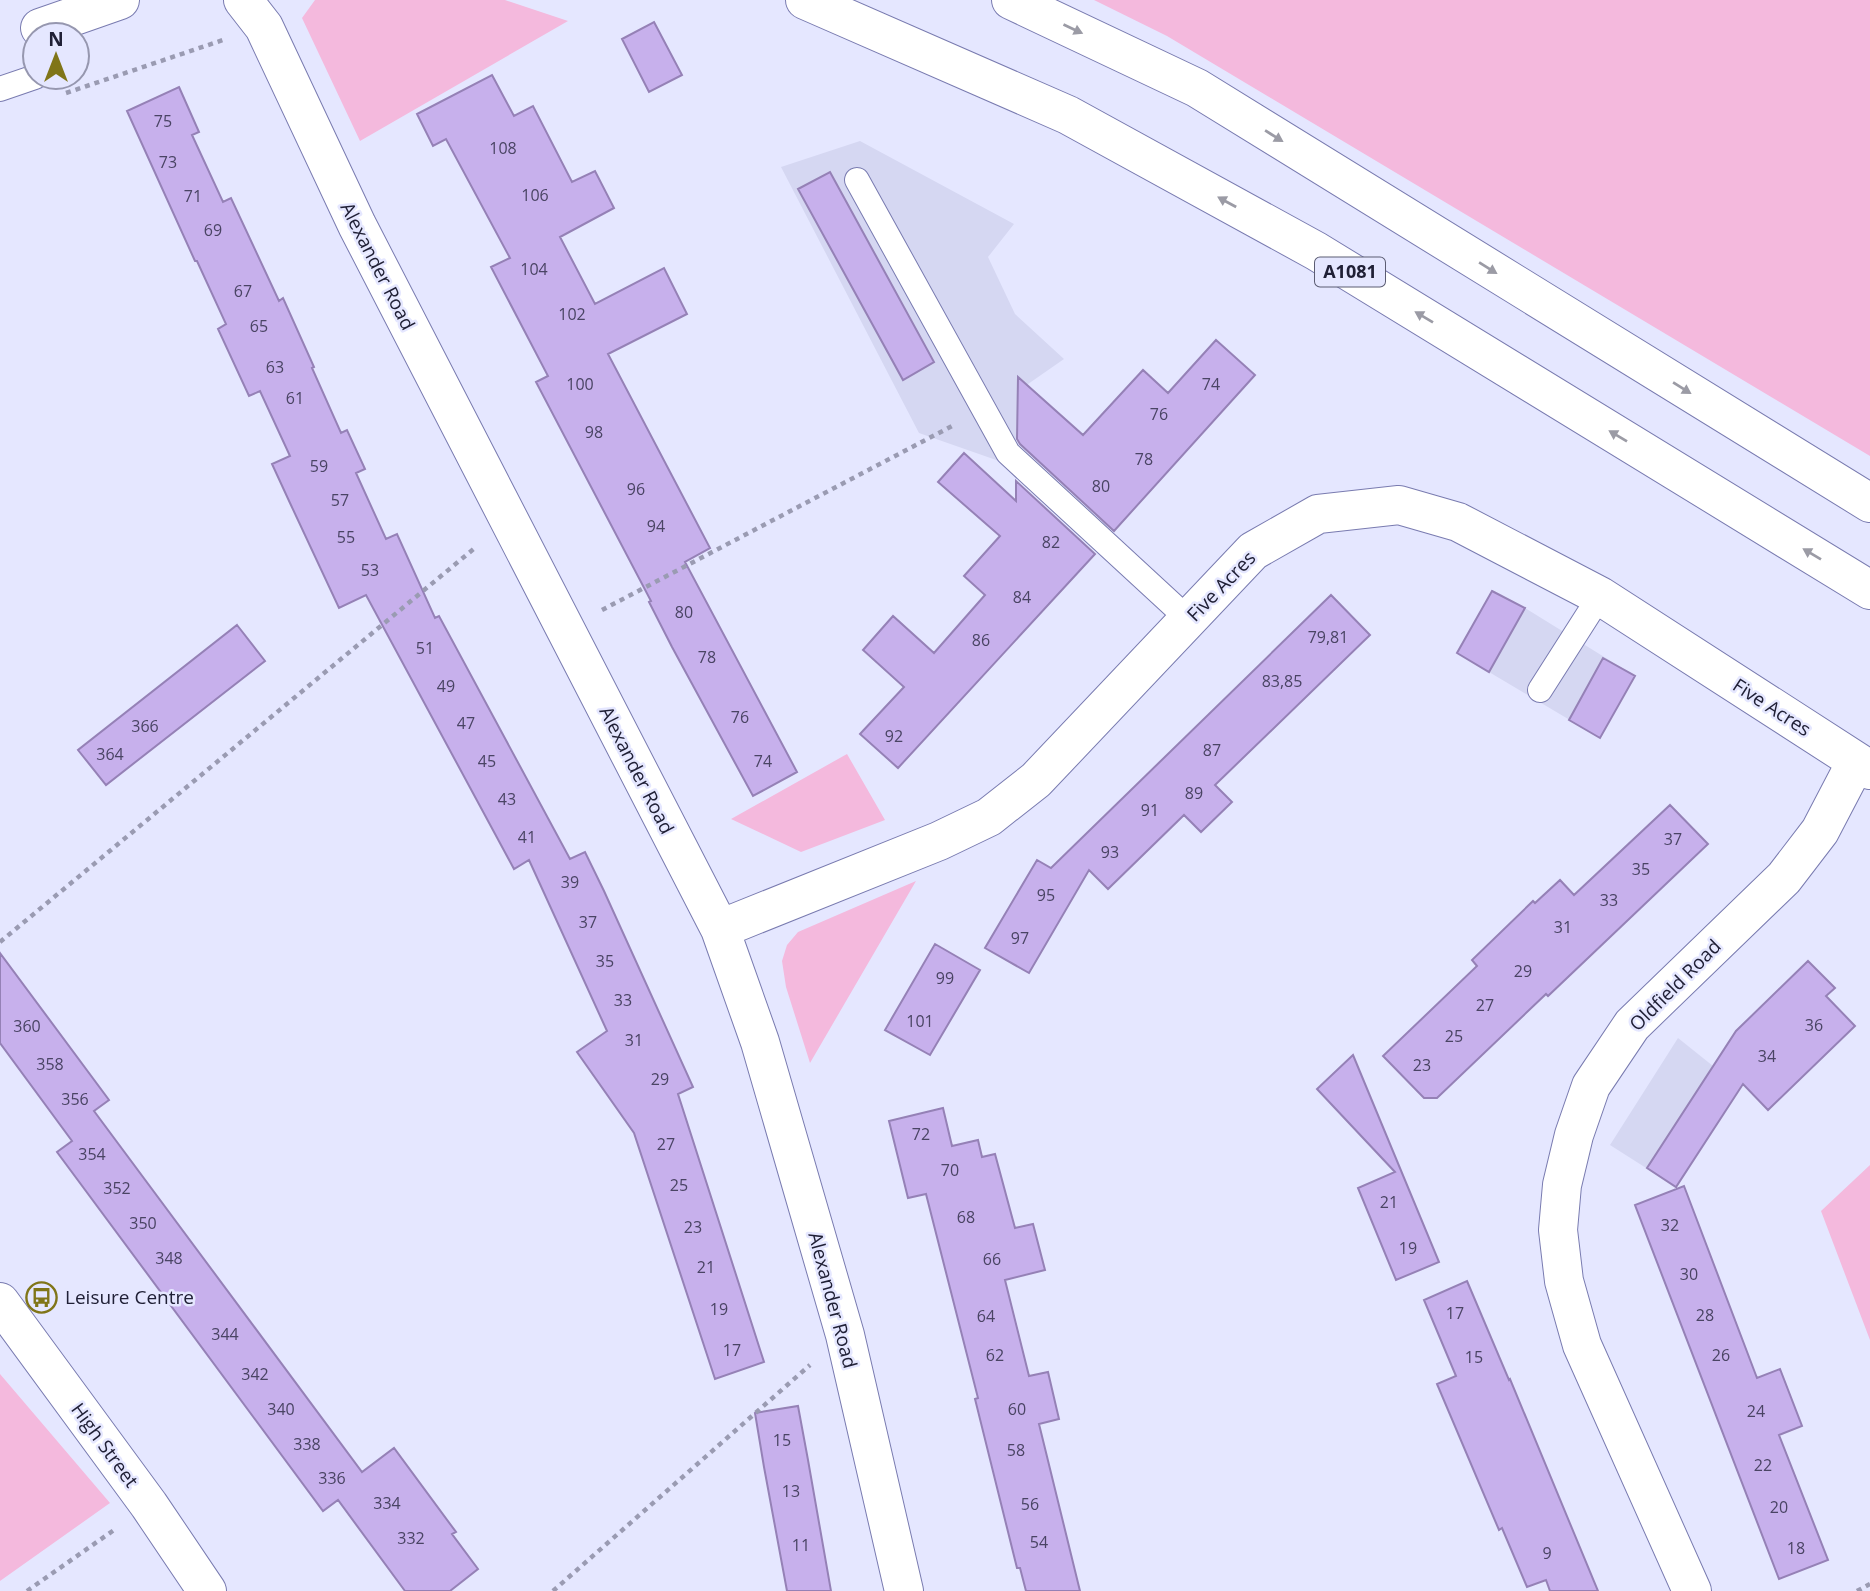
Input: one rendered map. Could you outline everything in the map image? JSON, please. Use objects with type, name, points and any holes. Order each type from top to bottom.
[{"type":"street","points":[[70,21],[120,0]]},
{"type":"street","name":"A1081","points":[[804,0],[1068,115],[1316,251],[1870,590]]},
{"type":"street","points":[[1012,0],[1197,88],[1870,503]]},
{"type":"street","name":"Alexander Road","points":[[253,13],[357,225],[720,929],[760,1042],[845,1335],[904,1591]]},
{"type":"street","name":"Five Acres","points":[[720,929],[939,841],[989,817],[1036,780],[1253,551],[1318,514],[1399,505],[1458,522],[1600,596],[1863,766]]},
{"type":"street","name":"Oldfield Road","points":[[1692,1591],[1582,1345],[1564,1281],[1558,1230],[1562,1185],[1574,1135],[1591,1086],[1632,1025],[1784,878],[1820,831],[1863,766]]},
{"type":"street","name":"High Street","points":[[0,1302],[149,1505],[207,1591]]},
{"type":"lane","points":[[0,89],[21,82]]},
{"type":"lane","points":[[857,180],[1008,453],[1188,619]]},
{"type":"lane","points":[[1540,690],[1600,596]]},
{"type":"path","points":[[66,93],[253,13]]},
{"type":"path","points":[[564,630],[984,409]]},
{"type":"path","points":[[0,942],[508,520]]},
{"type":"path","points":[[553,1591],[845,1335]]},
{"type":"path","points":[[27,1591],[149,1505]]},
{"type":"path","points":[[1857,1591],[1870,1584]]},
{"type":"shaded area","points":[[315,0],[505,0],[568,21],[360,141],[302,18]]},
{"type":"shaded area","points":[[1094,0],[1870,0],[1870,456],[1167,36]]},
{"type":"shaded area","points":[[860,141],[1014,224],[988,257],[1015,314],[1064,359],[1018,391],[1016,445],[999,461],[919,433],[781,167]]},
{"type":"shaded area","points":[[1492,591],[1525,608],[1635,676],[1600,738],[1457,653]]},
{"type":"shaded area","points":[[847,754],[885,820],[801,852],[731,819]]},
{"type":"shaded area","points":[[916,881],[810,1063],[786,987],[782,961],[787,945],[798,932]]},
{"type":"shaded area","points":[[1678,1038],[1713,1066],[1676,1187],[1610,1145]]},
{"type":"shaded area","points":[[1870,1165],[1870,1340],[1821,1211]]},
{"type":"shaded area","points":[[0,1374],[110,1503],[0,1581]]},
{"type":"building","points":[[654,22],[682,75],[649,92],[622,39]]},
{"type":"building","points":[[492,75],[514,116],[533,106],[572,182],[595,171],[614,208],[560,237],[595,304],[664,268],[687,314],[608,354],[710,548],[685,562],[797,772],[753,796],[672,647],[649,602],[651,601],[536,382],[548,376],[491,267],[510,258],[446,139],[433,146],[417,114]]},
{"type":"building","points":[[179,87],[199,132],[192,135],[223,202],[231,198],[279,301],[283,298],[341,433],[347,430],[365,469],[356,473],[386,539],[397,534],[435,618],[439,616],[570,859],[585,852],[604,891],[693,1087],[678,1094],[764,1362],[715,1379],[634,1133],[577,1052],[607,1031],[529,860],[514,869],[366,595],[339,608],[272,464],[290,456],[260,391],[249,396],[218,329],[226,324],[127,111]]},
{"type":"building","points":[[830,172],[934,362],[903,380],[798,189]]},
{"type":"building","points":[[1216,340],[1255,375],[1114,531],[1017,439],[1018,377],[1083,435],[1143,370],[1168,393]]},
{"type":"building","points":[[964,453],[1016,501],[1016,481],[1095,554],[898,768],[860,734],[904,687],[863,650],[893,616],[934,653],[985,595],[964,576],[1000,536],[938,482]]},
{"type":"building","points":[[1492,591],[1525,608],[1489,672],[1457,653]]},
{"type":"building","points":[[1331,595],[1370,635],[1215,785],[1232,802],[1201,832],[1184,815],[1108,889],[1089,870],[1029,973],[985,948],[1037,860],[1051,868]]},
{"type":"building","points":[[237,625],[265,661],[106,785],[78,750]]},
{"type":"building","points":[[1603,658],[1635,676],[1600,738],[1569,720]]},
{"type":"building","points":[[1670,805],[1708,844],[1437,1098],[1424,1098],[1383,1056],[1477,966],[1472,960],[1533,901],[1535,903],[1560,880],[1574,895]]},
{"type":"building","points":[[935,944],[980,970],[930,1055],[885,1030]]},
{"type":"building","points":[[0,953],[109,1100],[94,1111],[362,1472],[394,1448],[456,1532],[452,1534],[478,1569],[450,1591],[405,1591],[338,1500],[323,1511],[57,1152],[72,1141],[0,1043]]},
{"type":"building","points":[[1808,961],[1835,988],[1826,996],[1855,1026],[1768,1110],[1743,1084],[1676,1187],[1647,1168],[1736,1031]]},
{"type":"building","points":[[1353,1055],[1439,1262],[1396,1280],[1358,1188],[1395,1172],[1317,1089]]},
{"type":"building","points":[[943,1108],[952,1146],[978,1140],[982,1157],[995,1154],[1015,1228],[1033,1224],[1045,1270],[1005,1280],[1029,1376],[1048,1372],[1059,1419],[1039,1424],[1080,1591],[1026,1591],[1020,1568],[1017,1568],[975,1399],[978,1398],[926,1194],[908,1198],[889,1121]]},
{"type":"building","points":[[1684,1186],[1757,1378],[1780,1369],[1802,1426],[1779,1435],[1828,1560],[1779,1579],[1635,1205]]},
{"type":"building","points":[[1467,1281],[1598,1591],[1550,1591],[1546,1580],[1527,1587],[1502,1528],[1499,1530],[1437,1384],[1456,1376],[1424,1300]]},
{"type":"building","points":[[798,1406],[831,1591],[787,1591],[764,1467],[755,1413]]},
{"type":"place","name":"Leisure Centre","points":[[42,1297]]}]
